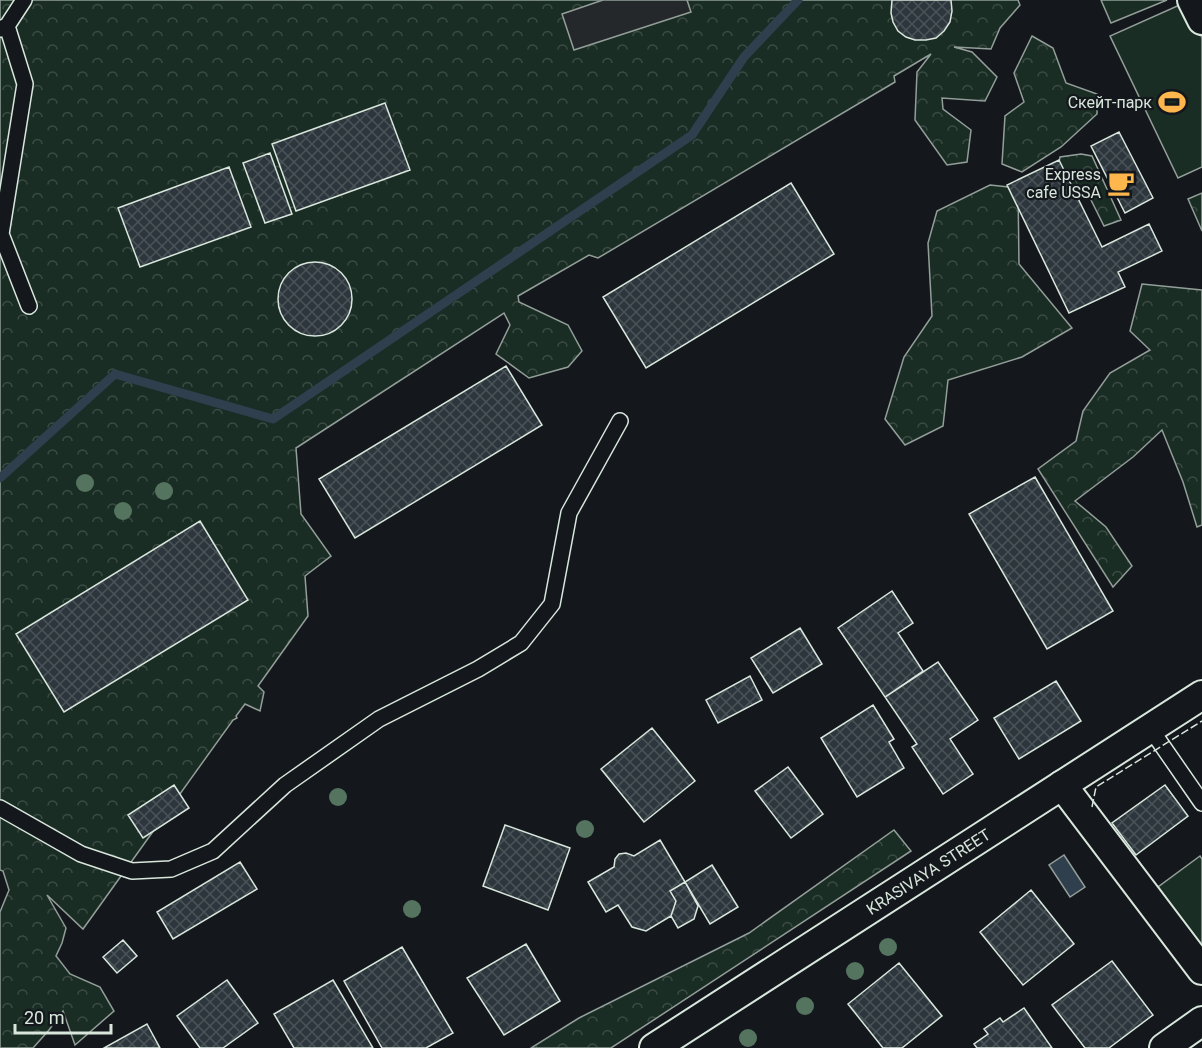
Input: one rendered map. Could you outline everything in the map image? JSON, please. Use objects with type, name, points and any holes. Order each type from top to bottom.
[{"type":"street","points":[[1192,0],[1202,20]]},
{"type":"street","name":"KRASIVAYA STREET","points":[[654,1048],[1202,694]]},
{"type":"street","points":[[1062,785],[1202,970]]},
{"type":"street","points":[[1164,1048],[1202,1021]]},
{"type":"lane","points":[[24,0],[4,28],[25,84],[1,234],[29,306]]},
{"type":"lane","points":[[0,808],[81,854],[132,872],[171,869],[213,851],[285,785],[379,718],[478,669],[521,644],[552,604],[569,513],[620,421]]},
{"type":"lane","points":[[1150,728],[1202,803]]},
{"type":"green space","points":[[0,0],[1018,0],[1020,5],[1000,28],[991,49],[954,47],[972,52],[997,77],[985,101],[942,98],[943,109],[971,130],[967,162],[947,165],[915,120],[917,72],[931,54],[894,76],[895,82],[598,258],[589,255],[518,296],[519,302],[568,325],[582,351],[568,367],[529,378],[496,354],[510,325],[504,313],[296,448],[301,514],[331,556],[305,576],[308,616],[258,686],[264,692],[260,711],[245,704],[83,929],[47,895],[66,928],[56,956],[70,974],[100,987],[114,1011],[75,1045],[63,1011],[33,1048],[0,1048],[0,912],[9,890],[3,871],[0,870]]},
{"type":"green space","points":[[1101,0],[1167,0],[1111,23]]},
{"type":"green space","name":"Скейт-парк","points":[[1184,3],[1202,38],[1202,167],[1178,178],[1110,36]]},
{"type":"green space","points":[[1032,36],[1053,48],[1066,83],[1097,94],[1097,114],[1061,147],[1022,172],[1002,164],[1005,116],[1024,102],[1014,73]]},
{"type":"green space","points":[[1081,154],[1092,156],[1121,220],[1104,226],[1089,196],[1064,198],[1055,182],[1060,157]]},
{"type":"green space","points":[[990,185],[1018,188],[1019,264],[1072,328],[1022,357],[948,380],[943,426],[905,445],[885,419],[904,357],[932,316],[928,243],[937,211]]},
{"type":"green space","points":[[1202,193],[1202,231],[1188,199]]},
{"type":"green space","points":[[1142,284],[1202,290],[1202,525],[1197,527],[1183,482],[1162,430],[1133,457],[1075,501],[1106,527],[1132,566],[1113,587],[1038,469],[1076,441],[1083,411],[1110,373],[1150,350],[1130,331]]},
{"type":"green space","points":[[894,830],[911,851],[611,1048],[531,1048],[579,1018],[749,933]]},
{"type":"green space","points":[[1200,856],[1202,859],[1202,947],[1158,887]]},
{"type":"shaded area","points":[[603,0],[687,0],[691,12],[574,50],[562,14]]},
{"type":"water","points":[[1064,855],[1085,887],[1070,897],[1049,865]]},
{"type":"building","points":[[892,0],[951,0],[950,22],[936,38],[915,40],[906,37],[898,31],[893,22]]},
{"type":"building","points":[[385,103],[410,170],[296,211],[272,144]]},
{"type":"building","points":[[1119,132],[1153,198],[1125,213],[1091,146]]},
{"type":"building","points":[[270,153],[292,214],[265,223],[243,163]]},
{"type":"building","points":[[1059,160],[1102,247],[1149,224],[1162,251],[1118,272],[1125,287],[1069,313],[1007,185]]},
{"type":"building","points":[[229,167],[251,227],[140,267],[118,208]]},
{"type":"building","points":[[791,183],[834,254],[646,368],[603,297]]},
{"type":"building","points":[[315,262],[329,265],[341,273],[349,285],[352,299],[349,313],[341,325],[329,333],[315,336],[301,333],[289,325],[281,313],[278,299],[281,285],[289,273],[301,265]]},
{"type":"building","points":[[506,366],[542,425],[355,538],[319,479]]},
{"type":"building","points":[[1035,477],[1113,611],[1047,649],[969,514]]},
{"type":"building","points":[[200,521],[248,600],[64,712],[16,634]]},
{"type":"building","points":[[892,591],[913,623],[898,633],[923,671],[885,697],[838,628]]},
{"type":"building","points":[[800,628],[822,664],[773,693],[751,658]]},
{"type":"building","points":[[938,662],[978,720],[950,739],[973,774],[943,794],[912,747],[917,744],[885,697]]},
{"type":"building","points":[[750,676],[762,700],[718,723],[706,700]]},
{"type":"building","points":[[1056,681],[1081,721],[1019,759],[994,718]]},
{"type":"building","points":[[873,705],[894,739],[889,742],[904,768],[857,797],[821,738]]},
{"type":"building","points":[[652,728],[695,781],[644,822],[601,769]]},
{"type":"building","points":[[788,767],[823,814],[791,838],[755,791]]},
{"type":"building","points":[[174,785],[189,808],[143,838],[128,815]]},
{"type":"building","points":[[1165,785],[1188,816],[1136,855],[1112,823]]},
{"type":"building","points":[[505,825],[570,848],[548,910],[483,886]]},
{"type":"building","points":[[660,840],[685,882],[670,891],[676,901],[671,916],[646,931],[632,927],[618,905],[606,912],[588,882],[614,867],[615,859],[619,854],[626,853],[634,856]]},
{"type":"building","points":[[240,862],[257,889],[173,939],[157,912]]},
{"type":"building","points":[[712,865],[738,907],[710,924],[685,882]]},
{"type":"building","points":[[685,882],[698,906],[694,919],[678,928],[671,916],[676,901],[670,891]]},
{"type":"building","points":[[1031,890],[1074,944],[1023,985],[980,932]]},
{"type":"building","points":[[123,940],[137,956],[117,973],[103,957]]},
{"type":"building","points":[[526,944],[560,1001],[504,1035],[467,978]]},
{"type":"building","points":[[402,947],[453,1033],[426,1048],[382,1048],[344,981]]},
{"type":"building","points":[[1112,961],[1153,1015],[1109,1048],[1085,1048],[1052,1005]]},
{"type":"building","points":[[899,963],[942,1016],[902,1048],[883,1048],[848,1004]]},
{"type":"building","points":[[227,980],[258,1023],[223,1048],[200,1048],[177,1016]]},
{"type":"building","points":[[333,980],[373,1048],[294,1048],[274,1014]]},
{"type":"building","points":[[1024,1008],[1052,1048],[977,1048],[974,1044],[988,1034],[984,1029],[1000,1018],[1003,1022]]},
{"type":"building","points":[[147,1024],[160,1048],[104,1048]]},
{"type":"waterway","points":[[0,478],[115,374],[273,419],[692,135],[744,57],[798,0]]},
{"type":"fence","points":[[1092,807],[1096,787],[1202,721]]},
{"type":"place","name":"Скейт-парк","points":[[1172,102]]},
{"type":"place","name":"Express cafe USSA","points":[[1121,183]]}]
